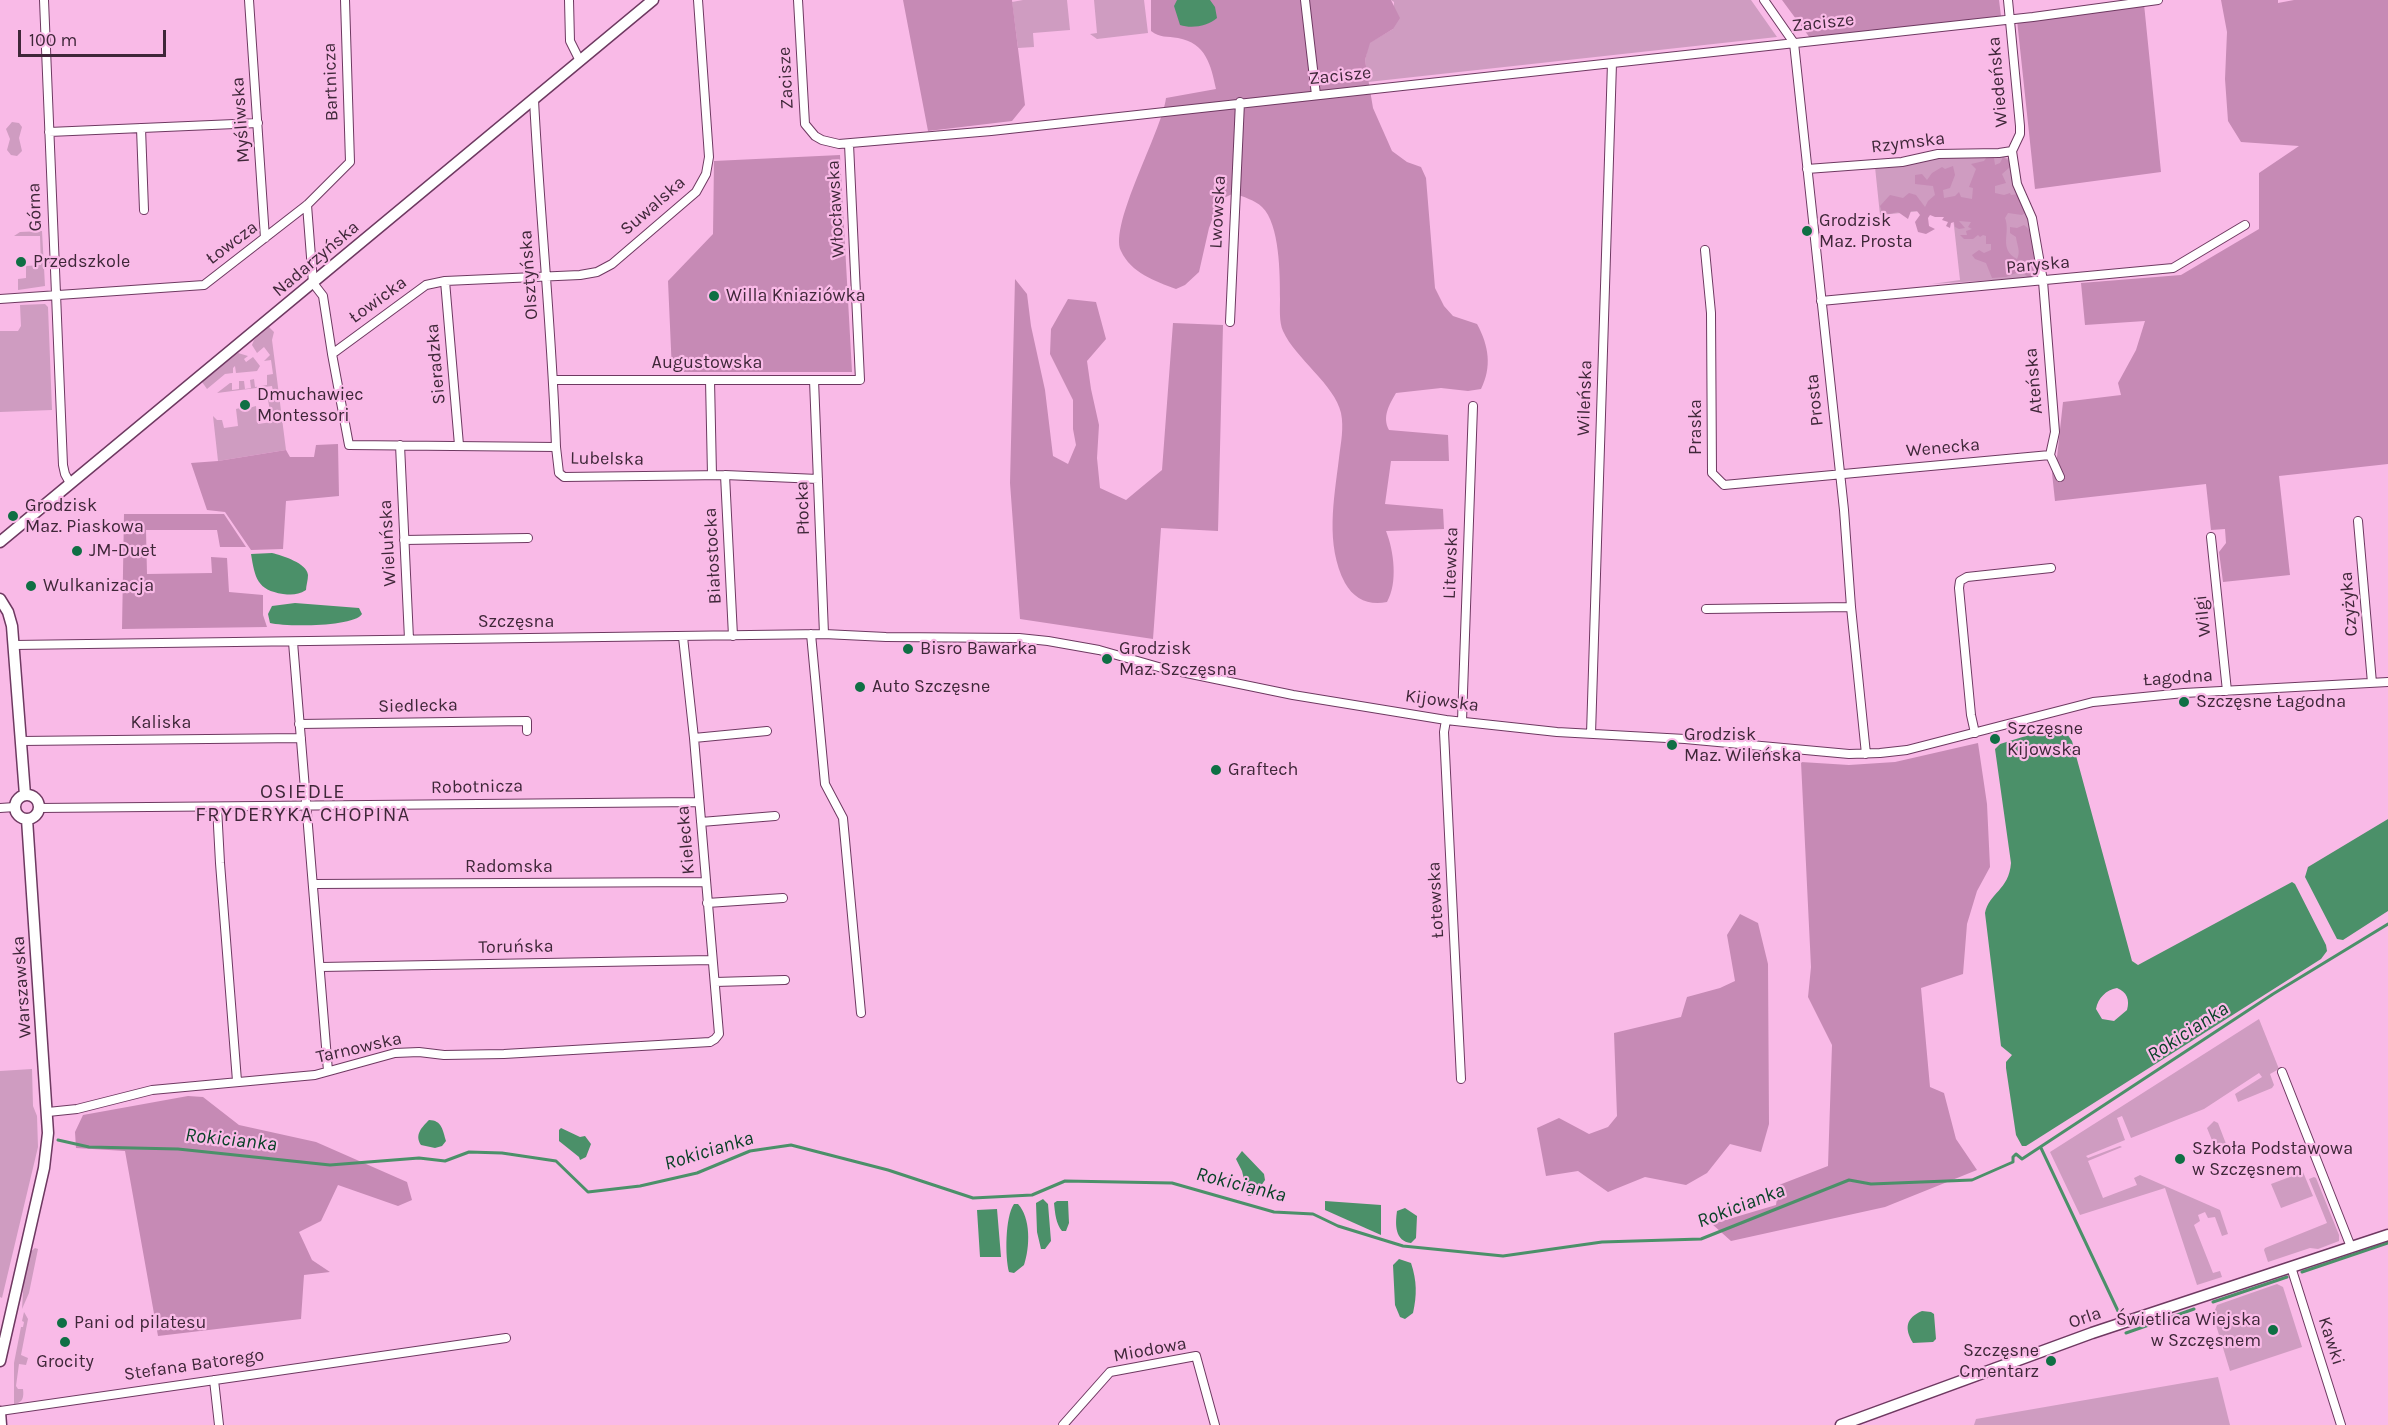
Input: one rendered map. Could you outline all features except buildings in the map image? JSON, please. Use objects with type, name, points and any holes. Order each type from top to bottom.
[{"type":"street","name":"Górna","points":[[44,0],[63,468],[70,483]]},
{"type":"street","name":"Myśliwska","points":[[249,0],[266,238]]},
{"type":"street","name":"Bartnicza","points":[[345,0],[350,162]]},
{"type":"street","points":[[569,0],[570,41],[580,61]]},
{"type":"street","name":"Nadarzyńska","points":[[0,542],[653,0]]},
{"type":"street","name":"Suwalska","points":[[445,281],[589,274],[605,268],[689,198],[702,184],[709,157],[698,0]]},
{"type":"street","name":"Zacisze","points":[[798,0],[805,124],[822,140],[849,144],[991,131],[1794,43],[2158,0]]},
{"type":"street","points":[[1305,0],[1316,95]]},
{"type":"street","points":[[1764,0],[1794,43]]},
{"type":"street","name":"Wiedeńska","points":[[2008,0],[2020,126],[2020,134],[2012,151],[2018,184],[2032,218],[2043,281]]},
{"type":"street","name":"Prosta","points":[[1794,43],[1844,510],[1866,754]]},
{"type":"street","name":"Wileńska","points":[[1592,734],[1612,63]]},
{"type":"street","name":"Olsztyńska","points":[[534,100],[554,380],[556,447]]},
{"type":"street","name":"Lwowska","points":[[1230,322],[1240,102]]},
{"type":"street","points":[[49,132],[258,123]]},
{"type":"street","points":[[141,128],[144,210]]},
{"type":"street","name":"Włocławska","points":[[849,144],[860,380]]},
{"type":"street","name":"Rzymska","points":[[1807,169],[1902,162],[1938,154],[2012,151]]},
{"type":"street","name":"Łowcza","points":[[0,298],[204,285],[307,205],[350,162]]},
{"type":"street","name":"Łowicka","points":[[307,205],[313,283],[323,296],[349,445]]},
{"type":"street","name":"Paryska","points":[[1821,302],[2173,268],[2245,225]]},
{"type":"street","name":"Praska","points":[[1705,250],[1711,313],[1712,473],[1724,484],[1839,475]]},
{"type":"street","name":"Łowicka","points":[[333,354],[426,285],[445,281]]},
{"type":"street","name":"Sieradzka","points":[[445,281],[459,445]]},
{"type":"street","name":"Ateńska","points":[[2043,281],[2055,432],[2050,455]]},
{"type":"street","name":"Augustowska","points":[[554,380],[860,380]]},
{"type":"street","points":[[710,380],[712,475]]},
{"type":"street","name":"Płocka","points":[[814,380],[824,634]]},
{"type":"street","name":"Litewska","points":[[1462,721],[1473,406]]},
{"type":"street","name":"Lubelska","points":[[349,445],[556,447],[559,473],[564,477],[725,475],[818,479]]},
{"type":"street","name":"Wieluńska","points":[[400,445],[410,639]]},
{"type":"street","points":[[2050,455],[2060,477]]},
{"type":"street","name":"Wenecka","points":[[1839,475],[2050,455]]},
{"type":"street","name":"Białostocka","points":[[725,475],[733,636]]},
{"type":"street","name":"Czyżyka","points":[[2358,521],[2372,683]]},
{"type":"street","points":[[404,540],[528,537]]},
{"type":"street","name":"Wilgi","points":[[2211,537],[2227,691]]},
{"type":"street","points":[[1975,733],[1960,581],[1967,577],[2051,568]]},
{"type":"street","points":[[0,599],[10,618],[14,645],[25,795]]},
{"type":"street","points":[[1706,609],[1851,607]]},
{"type":"street","points":[[811,634],[825,784],[843,818],[861,1013]]},
{"type":"street","name":"Szczęsna","points":[[14,645],[410,639],[683,638],[811,634],[1019,638]]},
{"type":"street","name":"Kielecka","points":[[683,638],[715,982],[719,1034],[716,1039]]},
{"type":"street","name":"Kijowska","points":[[1019,638],[1099,650],[1162,668],[1293,695],[1446,720],[1557,732],[1866,754]]},
{"type":"street","points":[[293,642],[328,1071]]},
{"type":"street","name":"Łagodna","points":[[1866,754],[1907,750],[2065,707],[2093,702],[2227,691],[2388,682]]},
{"type":"street","name":"Łotewska","points":[[1446,720],[1444,732],[1461,1079]]},
{"type":"street","name":"Siedlecka","points":[[299,724],[527,721],[527,730]]},
{"type":"street","points":[[694,738],[767,731]]},
{"type":"street","name":"Kaliska","points":[[21,741],[301,738]]},
{"type":"street","points":[[25,795],[34,798],[39,808],[34,816],[27,819],[17,814],[15,807],[16,800],[25,795]]},
{"type":"street","name":"Robotnicza","points":[[39,808],[699,801]]},
{"type":"street","points":[[0,808],[15,807]]},
{"type":"street","points":[[218,807],[220,863],[237,1081]]},
{"type":"street","points":[[701,822],[775,816]]},
{"type":"street","name":"Warszawska","points":[[0,1361],[46,1154],[48,1112],[27,819]]},
{"type":"street","name":"Radomska","points":[[314,885],[706,882]]},
{"type":"street","points":[[707,903],[783,898]]},
{"type":"street","name":"Toruńska","points":[[321,967],[712,960]]},
{"type":"street","points":[[715,982],[784,980]]},
{"type":"street","name":"Tarnowska","points":[[48,1112],[77,1109],[152,1090],[312,1076],[406,1052],[444,1055],[504,1054],[710,1042],[716,1039]]},
{"type":"street","points":[[2282,1072],[2351,1247]]},
{"type":"street","name":"Orla","points":[[1841,1425],[2092,1333],[2388,1235]]},
{"type":"street","name":"Kawki","points":[[2290,1267],[2341,1425]]},
{"type":"street","name":"Stefana Batorego","points":[[0,1411],[358,1357],[506,1338]]},
{"type":"street","name":"Miodowa","points":[[1063,1425],[1110,1372],[1196,1356],[1215,1425]]},
{"type":"street","points":[[214,1380],[219,1425]]},
{"type":"street","points":[[0,1411],[2,1425]]},
{"type":"shaded area","points":[[903,0],[1012,0],[1025,105],[1012,121],[928,131]]},
{"type":"shaded area","points":[[1067,0],[1070,30],[1033,33],[1034,47],[1018,48],[1012,2]]},
{"type":"shaded area","points":[[1094,0],[1144,0],[1148,33],[1097,39],[1090,34],[1097,33]]},
{"type":"shaded area","points":[[1151,0],[1391,0],[1400,18],[1393,29],[1370,43],[1365,60],[1373,108],[1392,151],[1407,162],[1421,167],[1426,178],[1435,288],[1444,306],[1453,316],[1477,324],[1484,340],[1488,365],[1481,389],[1468,391],[1441,388],[1396,393],[1389,407],[1386,420],[1389,430],[1448,435],[1449,461],[1391,461],[1385,504],[1443,509],[1444,529],[1386,531],[1394,567],[1393,586],[1387,602],[1368,602],[1357,597],[1345,583],[1339,568],[1335,553],[1333,522],[1342,435],[1341,413],[1331,392],[1296,351],[1283,331],[1280,320],[1276,237],[1268,215],[1262,207],[1234,193],[1220,200],[1209,228],[1199,272],[1185,285],[1176,289],[1137,271],[1125,259],[1121,251],[1119,238],[1122,220],[1156,132],[1166,98],[1216,89],[1206,56],[1201,50],[1187,41],[1161,36],[1151,31]]},
{"type":"shaded area","points":[[1391,0],[1751,0],[1777,37],[1368,82],[1365,60],[1369,43],[1393,29],[1394,2]]},
{"type":"shaded area","points":[[1782,0],[1999,0],[2001,16],[1810,38]]},
{"type":"shaded area","points":[[2221,0],[2278,0],[2278,3],[2294,0],[2388,0],[2388,464],[2279,476],[2290,575],[2223,582],[2219,552],[2226,543],[2225,529],[2211,530],[2206,484],[2055,501],[2052,473],[2057,457],[2063,402],[2121,395],[2118,383],[2136,350],[2145,321],[2085,325],[2081,283],[2181,275],[2259,229],[2259,173],[2299,146],[2241,142],[2228,121],[2225,79],[2227,32]]},
{"type":"shaded area","points":[[2144,4],[2161,172],[2035,189],[2017,20]]},
{"type":"shaded area","points":[[12,122],[19,123],[22,127],[19,138],[22,151],[17,156],[11,155],[7,150],[10,139],[6,129]]},
{"type":"shaded area","points":[[1989,154],[1994,158],[1995,165],[2000,163],[2003,157],[2009,161],[2010,167],[2002,174],[2006,183],[1995,186],[1995,193],[2019,194],[2025,206],[2025,213],[2022,215],[2008,213],[2005,218],[2006,246],[2011,255],[2017,259],[2019,251],[2016,237],[2010,233],[2010,227],[2017,228],[2024,225],[2032,237],[2040,265],[2038,271],[2029,278],[2021,271],[2006,277],[1992,278],[1986,263],[1975,259],[1972,255],[1979,250],[1984,253],[1991,250],[1991,244],[1986,244],[1986,236],[1978,235],[1973,239],[1964,239],[1960,235],[1967,235],[1966,231],[1972,229],[1968,227],[1971,222],[1959,221],[1965,228],[1959,229],[1955,227],[1954,222],[1951,223],[1950,228],[1946,226],[1948,222],[1942,220],[1944,217],[1930,215],[1929,226],[1935,229],[1926,234],[1918,232],[1915,222],[1920,215],[1917,211],[1911,211],[1908,219],[1898,212],[1889,214],[1882,212],[1880,206],[1890,195],[1903,198],[1909,193],[1916,195],[1925,207],[1935,195],[1933,186],[1915,184],[1915,175],[1922,174],[1927,180],[1932,173],[1942,167],[1945,169],[1953,166],[1955,175],[1950,188],[1943,190],[1944,198],[1955,196],[1959,192],[1961,197],[1972,199],[1973,188],[1969,187],[1976,169],[1971,164],[1984,161]]},
{"type":"shaded area","points":[[840,155],[852,372],[672,372],[668,281],[713,234],[714,161]]},
{"type":"shaded area","points":[[2002,156],[2010,159],[2027,212],[2039,262],[2031,276],[2025,278],[1932,284],[1960,280],[1952,208],[1880,215],[1875,167],[1929,158]]},
{"type":"shaded area","points":[[42,231],[45,286],[18,290],[18,279],[26,278],[26,266],[41,265],[40,236],[14,236],[20,232]]},
{"type":"shaded area","points":[[1015,279],[1027,294],[1031,326],[1045,390],[1053,456],[1068,464],[1076,445],[1073,429],[1073,400],[1050,354],[1051,329],[1068,299],[1096,302],[1106,339],[1087,361],[1099,425],[1097,458],[1100,488],[1126,500],[1162,470],[1173,323],[1223,325],[1218,531],[1161,528],[1153,639],[1020,619],[1010,483]]},
{"type":"shaded area","points":[[45,304],[48,307],[52,410],[0,412],[0,331],[18,331],[21,326],[20,305]]},
{"type":"shaded area","points":[[269,327],[274,332],[272,340],[286,450],[218,461],[213,416],[217,420],[222,420],[224,428],[238,426],[236,409],[256,406],[258,424],[272,422],[268,400],[274,399],[272,386],[217,393],[230,383],[232,383],[232,390],[239,389],[239,381],[244,381],[245,389],[251,388],[250,380],[254,379],[255,387],[267,385],[267,375],[273,374],[271,360],[264,361],[270,355],[264,347],[257,353],[252,345],[254,340]]},
{"type":"shaded area","points":[[238,353],[248,356],[244,359],[246,362],[253,357],[260,366],[257,371],[236,373],[235,366],[233,373],[225,374],[207,389],[202,382]]},
{"type":"shaded area","points":[[338,444],[339,496],[286,501],[283,549],[251,550],[225,512],[207,510],[191,463],[286,450],[290,457],[314,457],[316,445]]},
{"type":"shaded area","points":[[124,514],[224,514],[246,547],[220,547],[217,530],[146,530],[147,574],[212,573],[211,557],[227,558],[229,592],[263,595],[263,615],[267,627],[122,629]]},
{"type":"shaded area","points":[[1978,743],[1987,804],[1990,867],[1977,891],[1967,924],[1963,974],[1921,988],[1930,1087],[1944,1093],[1956,1139],[1977,1170],[1885,1207],[1731,1241],[1712,1224],[1776,1205],[1779,1185],[1828,1166],[1832,1045],[1808,997],[1811,967],[1801,762],[1849,765],[1895,762]]},
{"type":"shaded area","points":[[1740,914],[1758,923],[1768,964],[1769,1124],[1761,1152],[1730,1144],[1707,1173],[1686,1185],[1645,1177],[1608,1192],[1578,1171],[1546,1176],[1537,1128],[1559,1118],[1589,1134],[1608,1127],[1617,1116],[1614,1033],[1681,1017],[1687,997],[1720,988],[1735,981],[1727,935]]},
{"type":"shaded area","points":[[2259,1019],[2279,1069],[2270,1074],[2274,1085],[2272,1088],[2238,1102],[2235,1094],[2262,1077],[2259,1073],[2204,1109],[2131,1138],[2122,1116],[2117,1118],[2125,1140],[2086,1156],[2088,1158],[2122,1147],[2088,1161],[2103,1198],[2137,1185],[2134,1178],[2140,1175],[2220,1210],[2228,1234],[2222,1236],[2215,1217],[2208,1218],[2205,1212],[2198,1215],[2200,1221],[2194,1225],[2213,1273],[2220,1271],[2222,1277],[2197,1285],[2165,1188],[2080,1215],[2050,1152]]},
{"type":"shaded area","points":[[32,1069],[33,1106],[37,1116],[38,1147],[2,1298],[0,1297],[0,1071]]},
{"type":"shaded area","points":[[188,1096],[203,1097],[239,1125],[316,1142],[407,1182],[412,1200],[398,1206],[338,1185],[321,1221],[299,1232],[312,1260],[330,1272],[304,1275],[301,1319],[158,1336],[125,1151],[76,1148],[75,1132],[83,1115]]},
{"type":"shaded area","points":[[2214,1121],[2218,1123],[2228,1149],[2224,1155],[2218,1155],[2207,1128]]},
{"type":"shaded area","points":[[2303,1172],[2313,1196],[2281,1208],[2271,1184]]},
{"type":"shaded area","points":[[2314,1177],[2339,1235],[2339,1241],[2268,1262],[2265,1248],[2327,1223],[2309,1179]]},
{"type":"shaded area","points":[[35,1248],[38,1249],[29,1293],[22,1309],[24,1276],[29,1253]]},
{"type":"shaded area","points":[[2277,1284],[2283,1287],[2302,1347],[2230,1371],[2213,1315],[2217,1305]]},
{"type":"shaded area","points":[[24,1312],[28,1319],[21,1355],[28,1358],[26,1365],[19,1364],[16,1386],[18,1389],[23,1389],[23,1395],[21,1401],[14,1404],[14,1363],[24,1322],[22,1321]]},
{"type":"shaded area","points":[[2218,1377],[2230,1425],[1974,1425],[1976,1419]]},
{"type":"water","points":[[1177,0],[1210,0],[1215,7],[1217,18],[1200,26],[1180,25],[1174,6]]},
{"type":"water","points":[[272,553],[304,567],[308,575],[306,590],[298,594],[274,592],[259,582],[251,554]]},
{"type":"water","points":[[295,603],[359,608],[362,614],[334,624],[270,623],[268,614],[272,606]]},
{"type":"water","points":[[2058,726],[2072,741],[2132,961],[2138,965],[2292,882],[2326,945],[2327,951],[2321,959],[2026,1146],[2022,1146],[2016,1135],[2006,1068],[2006,1062],[2012,1055],[2001,1046],[1985,913],[1990,901],[2007,879],[2011,863],[1995,749],[2000,744]],"holes":[[[2117,988],[2127,997],[2127,1010],[2114,1021],[2102,1019],[2096,1009],[2097,1005],[2106,993]]]},
{"type":"water","points":[[2388,819],[2388,911],[2343,940],[2337,939],[2305,877],[2308,867]]},
{"type":"water","points":[[429,1120],[437,1122],[441,1127],[446,1141],[442,1146],[435,1148],[421,1145],[419,1141],[420,1131]]},
{"type":"water","points":[[561,1128],[580,1137],[585,1136],[591,1144],[586,1157],[580,1160],[559,1141]]},
{"type":"water","points":[[1242,1151],[1264,1174],[1265,1180],[1254,1196],[1248,1196],[1242,1171],[1236,1159]]},
{"type":"water","points":[[1043,1199],[1048,1204],[1051,1241],[1045,1249],[1041,1249],[1037,1232],[1036,1203]]},
{"type":"water","points":[[1068,1201],[1069,1223],[1066,1231],[1062,1231],[1057,1222],[1054,1203]]},
{"type":"water","points":[[1325,1201],[1381,1205],[1381,1235],[1325,1210]]},
{"type":"water","points":[[1014,1204],[1018,1204],[1025,1217],[1028,1241],[1024,1265],[1014,1273],[1009,1272],[1006,1247],[1007,1227]]},
{"type":"water","points":[[1405,1208],[1417,1216],[1416,1238],[1411,1243],[1399,1236],[1396,1227],[1397,1211]]},
{"type":"water","points":[[997,1209],[1001,1257],[980,1257],[977,1210]]},
{"type":"water","points":[[1399,1259],[1411,1263],[1415,1282],[1413,1313],[1405,1319],[1400,1317],[1395,1305],[1393,1265]]},
{"type":"water","points":[[1922,1311],[1934,1314],[1936,1339],[1933,1342],[1913,1343],[1908,1333],[1908,1324]]},
{"type":"waterway","name":"Rokicianka","points":[[58,1140],[89,1147],[178,1149],[330,1165],[419,1158],[445,1161],[469,1152],[502,1153],[556,1161],[588,1192],[640,1186],[697,1173],[750,1151],[791,1145],[888,1170],[973,1198],[1032,1195],[1065,1181],[1172,1183],[1274,1212],[1313,1214],[1338,1226],[1403,1246],[1503,1256],[1602,1242],[1701,1239],[1849,1180],[1871,1184],[1972,1180],[2013,1162],[2016,1154],[2022,1159],[2273,994],[2388,924]]},
{"type":"waterway","points":[[2041,1148],[2118,1311]]},
{"type":"waterway","points":[[2302,1272],[2388,1243]]},
{"type":"waterway","points":[[2213,1302],[2287,1277]]},
{"type":"waterway","points":[[2126,1333],[2194,1309]]},
{"type":"place","name":"Grodzisk Maz. Prosta","points":[[1807,231]]},
{"type":"place","name":"Przedszkole","points":[[21,262]]},
{"type":"place","name":"Willa Kniaziówka","points":[[714,296]]},
{"type":"place","name":"Dmuchawiec Montessori","points":[[245,405]]},
{"type":"place","name":"Grodzisk Maz. Piaskowa","points":[[13,516]]},
{"type":"place","name":"JM-Duet","points":[[77,551]]},
{"type":"place","name":"Wulkanizacja","points":[[31,586]]},
{"type":"place","name":"Bisro Bawarka","points":[[908,649]]},
{"type":"place","name":"Grodzisk Maz. Szczęsna","points":[[1107,659]]},
{"type":"place","name":"Auto Szczęsne","points":[[860,687]]},
{"type":"place","name":"Szczęsne Łagodna","points":[[2184,702]]},
{"type":"place","name":"Szczęsne Kijowska","points":[[1995,739]]},
{"type":"place","name":"Grodzisk Maz. Wileńska","points":[[1672,745]]},
{"type":"place","name":"Graftech","points":[[1216,770]]},
{"type":"place","name":"Szkoła Podstawowa w Szczęsnem","points":[[2180,1159]]},
{"type":"place","name":"Pani od pilatesu","points":[[62,1323]]},
{"type":"place","name":"Świetlica Wiejska w Szczęsnem","points":[[2273,1330]]},
{"type":"place","name":"Grocity","points":[[65,1342]]},
{"type":"place","name":"Szczęsne Cmentarz","points":[[2051,1361]]},
{"type":"district","name":"OSIEDLE FRYDERYKA CHOPINA","points":[[303,804]]}]
